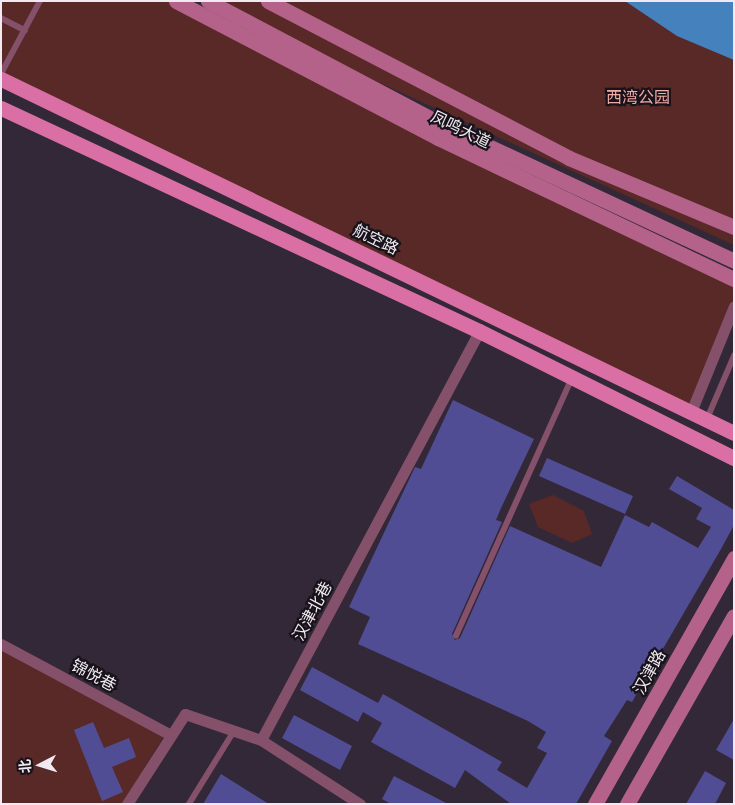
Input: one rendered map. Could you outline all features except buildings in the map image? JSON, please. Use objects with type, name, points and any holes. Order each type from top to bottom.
[{"type":"main road","name":"凤鸣大道","points":[[176,1],[438,138],[734,279]]},
{"type":"main road","name":"凤鸣大道","points":[[208,1],[443,125],[734,261]]},
{"type":"main road","points":[[268,1],[569,158],[734,227]]},
{"type":"main road","name":"航空路","points":[[1,79],[734,433]]},
{"type":"main road","points":[[1,108],[479,331],[728,455],[734,464]]},
{"type":"main road","name":"汉津路","points":[[595,804],[734,558]]},
{"type":"main road","points":[[627,804],[734,616]]},
{"type":"street","points":[[691,412],[734,306]]},
{"type":"street","name":"汉津北巷","points":[[261,740],[479,331]]},
{"type":"street","name":"锦悦巷","points":[[1,644],[171,736]]},
{"type":"street","points":[[127,804],[185,714],[261,740],[360,804]]},
{"type":"lane","points":[[1,74],[40,1]]},
{"type":"lane","points":[[1,18],[25,30]]},
{"type":"lane","points":[[707,420],[734,356]]},
{"type":"lane","points":[[456,636],[572,378]]},
{"type":"lane","points":[[189,804],[234,731]]},
{"type":"green space","points":[[1,1],[176,1],[734,279],[734,306],[691,412],[1,80]]},
{"type":"green space","name":"西湾公园","points":[[201,1],[734,1],[734,245]]},
{"type":"green space","points":[[553,495],[584,511],[592,534],[572,543],[538,527],[529,504]]},
{"type":"green space","points":[[1,647],[164,736],[122,804],[1,804]]},
{"type":"water","points":[[625,1],[734,1],[734,60],[677,36]]}]
